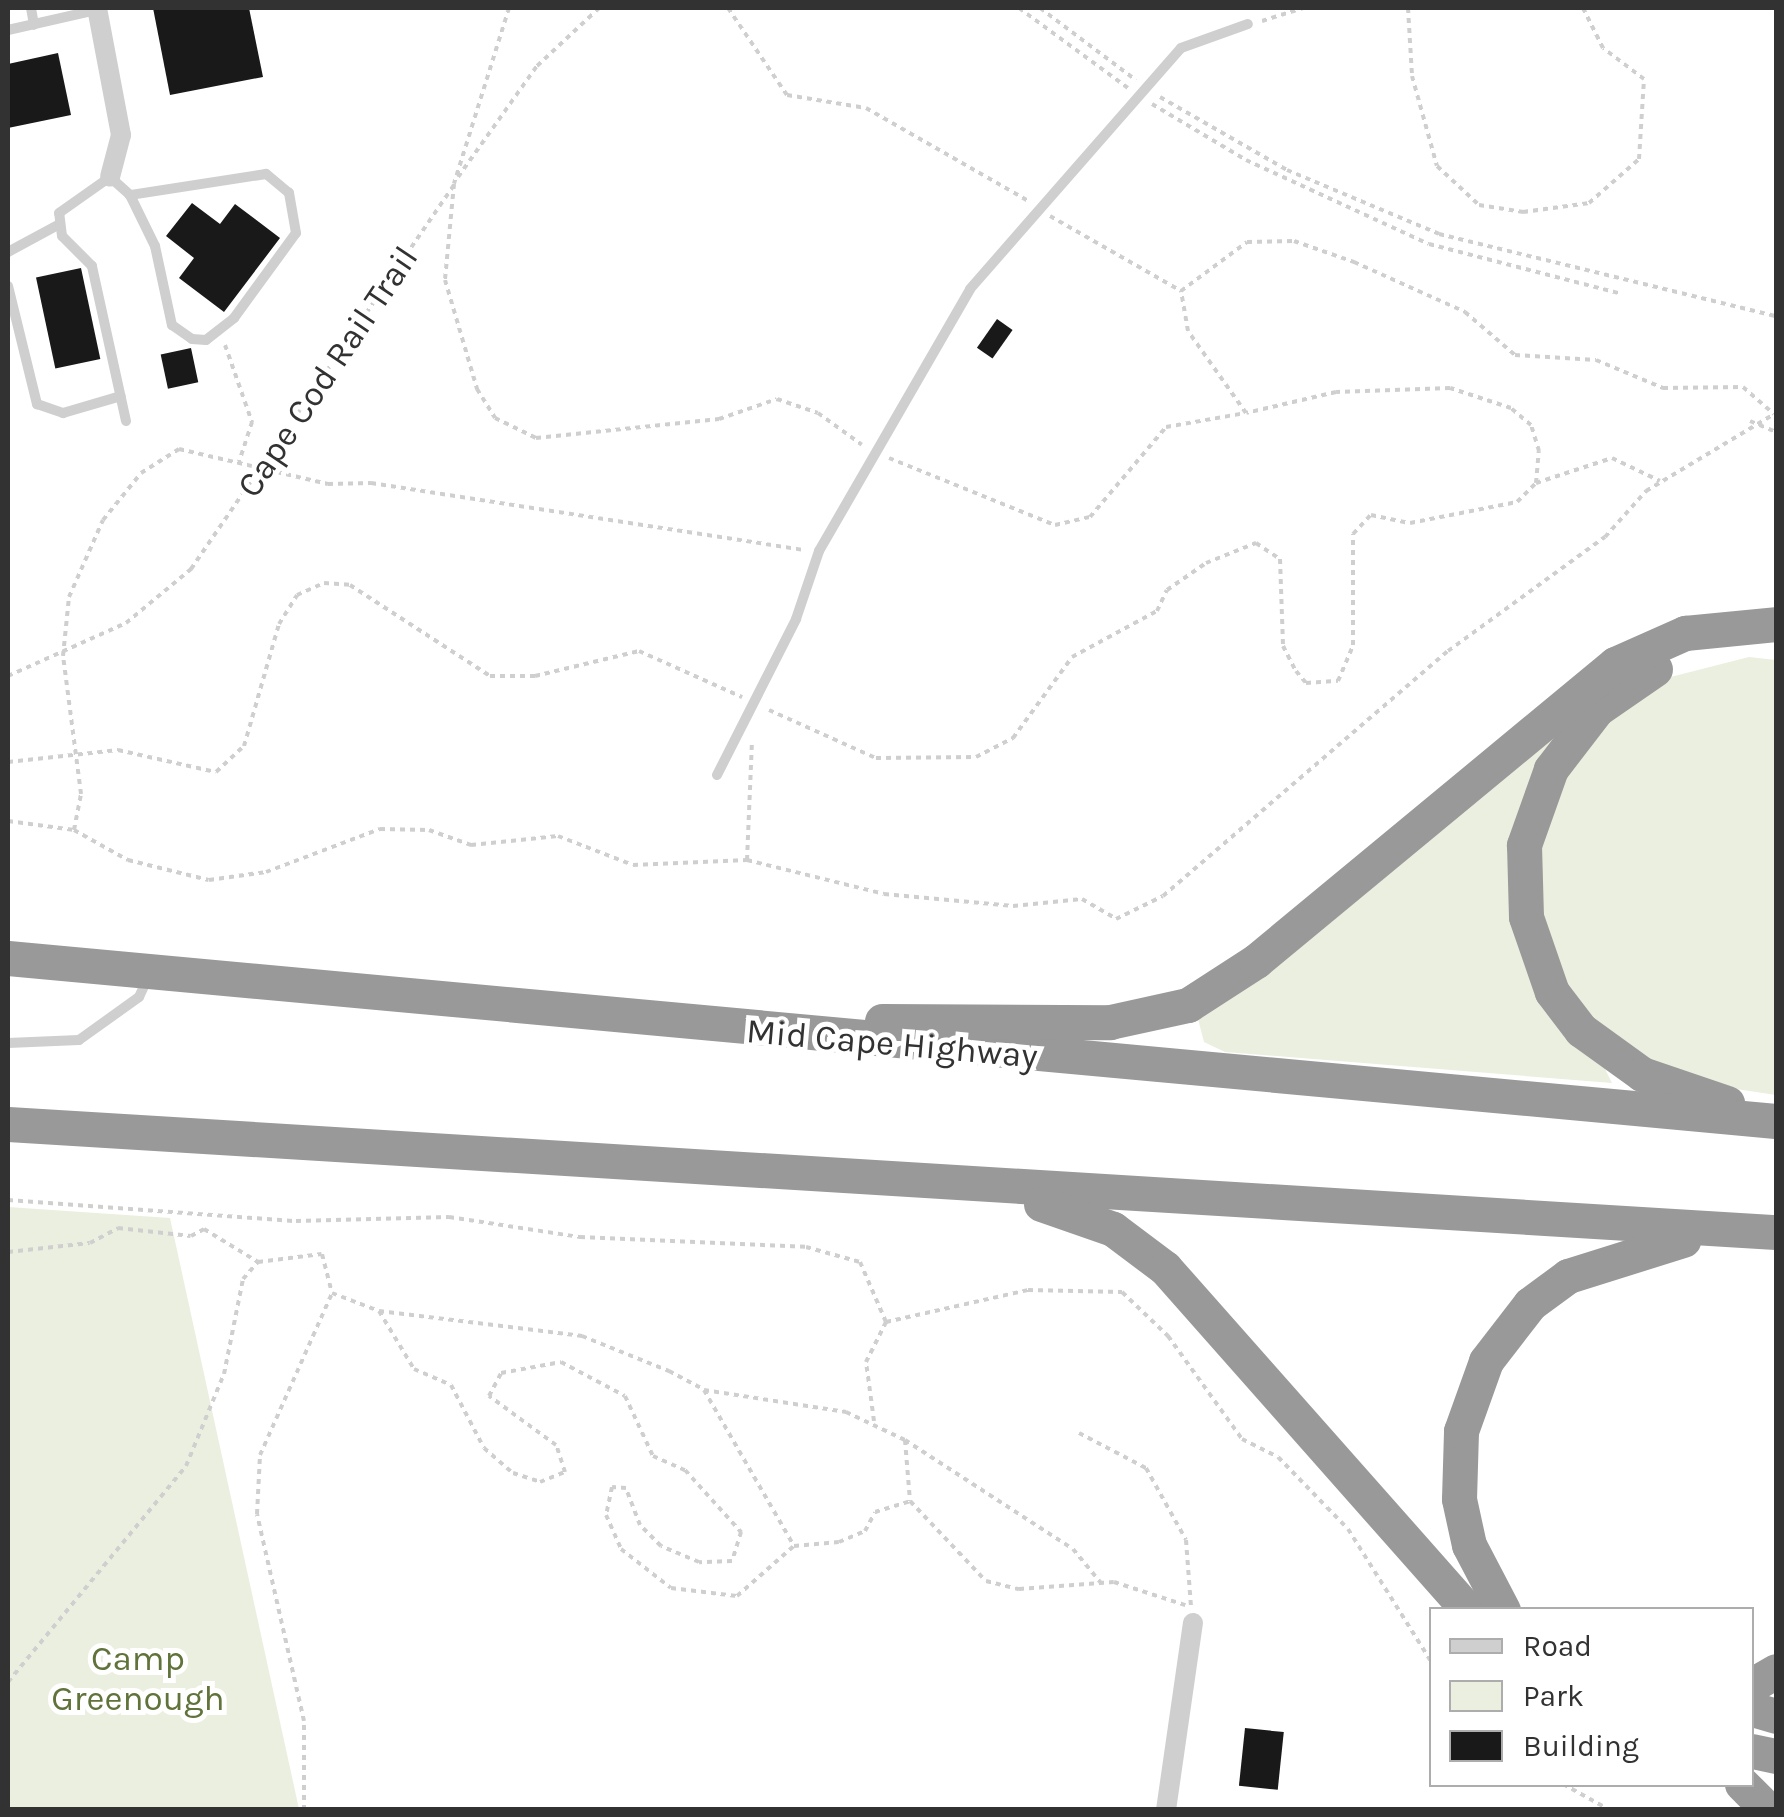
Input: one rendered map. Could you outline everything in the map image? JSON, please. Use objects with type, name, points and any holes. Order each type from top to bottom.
[{"type":"highway","points":[[614,1018],[1110,1022],[1188,1005],[1256,961],[1614,664],[1685,634],[1776,624]]},
{"type":"highway","points":[[1776,648],[1690,656],[1607,700],[1551,768],[1522,869],[1532,943],[1582,1030],[1642,1074],[1776,1119]]},
{"type":"highway","name":"Mid Cape Highway","points":[[8,958],[614,1018],[1776,1119]]},
{"type":"highway","points":[[8,1124],[972,1186],[1776,1232]]},
{"type":"highway","points":[[972,1186],[1094,1220],[1147,1252],[1465,1607]]},
{"type":"highway","points":[[1500,1607],[1468,1545],[1459,1499],[1461,1431],[1486,1361],[1512,1323],[1568,1276],[1629,1252],[1737,1230]]},
{"type":"highway","points":[[1754,1684],[1776,1671]]},
{"type":"highway","points":[[1745,1787],[1768,1810]]},
{"type":"street","points":[[98,9],[120,135],[110,177]]},
{"type":"street","points":[[1166,1810],[1192,1616]]},
{"type":"lane","points":[[30,8],[34,25]]},
{"type":"lane","points":[[8,30],[98,9]]},
{"type":"lane","points":[[717,775],[752,706],[819,551],[873,449],[970,289],[1034,206],[1181,48],[1248,24]]},
{"type":"lane","points":[[8,252],[58,226],[68,204],[110,177],[130,195],[156,246],[172,325],[192,339],[221,331],[296,233],[282,181],[248,172],[130,195]]},
{"type":"lane","points":[[58,226],[92,266],[126,422]]},
{"type":"lane","points":[[8,286],[37,404],[63,413],[121,396]]},
{"type":"lane","points":[[8,1042],[65,1043],[94,1032],[139,997],[150,970]]},
{"type":"path","points":[[509,8],[454,184],[446,280],[477,389],[495,418],[536,438],[602,424],[719,419],[777,399],[873,449],[1055,525],[1090,518],[1166,428],[1372,389],[1465,392],[1531,426],[1536,483]]},
{"type":"path","name":"Cape Cod Rail Trail","points":[[8,676],[63,656],[161,598],[264,471],[537,66],[599,8]]},
{"type":"path","points":[[728,8],[788,95],[866,108],[1181,290]]},
{"type":"path","points":[[1019,8],[1246,160],[1429,244],[1618,293]]},
{"type":"path","points":[[1040,8],[1140,90],[1288,170],[1439,234],[1776,316]]},
{"type":"path","points":[[1248,24],[1304,8]]},
{"type":"path","points":[[1327,8],[1353,8]]},
{"type":"path","points":[[1408,8],[1412,76],[1437,166],[1479,205],[1523,212],[1589,203],[1639,159],[1644,79],[1603,48],[1582,8]]},
{"type":"path","points":[[1181,290],[1247,242],[1294,241],[1465,312],[1515,355],[1596,360],[1663,388],[1744,387],[1775,414]]},
{"type":"path","points":[[1181,290],[1188,330],[1246,413]]},
{"type":"path","points":[[221,331],[252,422],[238,462]]},
{"type":"path","points":[[8,820],[74,830],[128,860],[208,880],[266,872],[380,829],[429,830],[471,845],[558,836],[651,867],[747,860],[884,894],[1013,906],[1082,899],[1116,919],[1140,912],[1662,482],[1750,422],[1775,414]]},
{"type":"path","points":[[1750,422],[1776,432]]},
{"type":"path","points":[[74,830],[78,755],[63,656],[80,557],[141,474],[180,448],[264,471],[819,551]]},
{"type":"path","points":[[8,762],[118,750],[216,772],[244,746],[279,624],[298,595],[324,583],[350,585],[490,676],[535,676],[639,651],[836,748],[876,758],[976,757],[1013,738],[1072,657],[1157,611],[1167,590],[1206,563],[1256,543],[1280,559],[1284,646],[1306,682],[1338,681],[1353,645],[1353,534],[1371,514],[1436,520],[1517,502],[1536,483],[1612,458],[1662,482]]},
{"type":"path","points":[[747,860],[752,706]]},
{"type":"path","points":[[8,1200],[296,1220],[449,1217],[594,1238],[806,1247],[860,1262],[886,1322],[866,1362],[874,1421]]},
{"type":"path","points":[[8,1252],[90,1243],[118,1228],[192,1236],[204,1229],[258,1262],[322,1254],[332,1293],[260,1455],[256,1514],[304,1720],[304,1810]]},
{"type":"path","points":[[8,1682],[186,1466],[224,1374],[242,1279],[258,1262]]},
{"type":"path","points":[[886,1322],[1028,1290],[1122,1292],[1168,1336],[1242,1440],[1278,1457],[1348,1529],[1429,1657]]},
{"type":"path","points":[[332,1293],[380,1310],[582,1336],[704,1390],[769,1393],[874,1421],[1073,1550],[1101,1583]]},
{"type":"path","points":[[380,1310],[414,1369],[452,1386],[484,1448],[513,1473],[540,1482],[565,1472],[556,1445],[489,1396],[502,1373],[561,1362],[625,1396],[653,1456],[685,1470],[741,1532],[732,1561],[699,1562],[661,1546],[640,1525],[626,1488],[612,1487],[606,1515],[622,1548],[671,1588],[737,1596],[794,1546],[839,1542],[866,1531],[875,1512],[910,1501]]},
{"type":"path","points":[[704,1390],[794,1546]]},
{"type":"path","points":[[1079,1433],[1146,1468],[1186,1540],[1192,1616]]},
{"type":"path","points":[[906,1440],[910,1501],[986,1581],[1019,1589],[1101,1583],[1160,1590],[1192,1616]]},
{"type":"path","points":[[1568,1787],[1610,1810]]},
{"type":"green space","points":[[1716,640],[1622,676],[1510,876],[1612,1083],[1225,1052],[1204,1042],[1198,1019],[1611,675]]},
{"type":"green space","points":[[1749,657],[1776,660],[1776,1095],[1697,1083],[1615,1042],[1567,991],[1542,931],[1537,847],[1575,749],[1651,682]]},
{"type":"green space","name":"Camp Greenough","points":[[8,1207],[170,1218],[299,1809],[8,1809]]},
{"type":"building","points":[[153,8],[249,8],[263,77],[170,95]]},
{"type":"building","points":[[58,53],[71,115],[8,128],[8,64]]},
{"type":"building","points":[[192,203],[220,224],[235,204],[280,238],[224,312],[179,278],[194,258],[166,236]]},
{"type":"building","points":[[81,268],[100,359],[55,369],[36,278]]},
{"type":"building","points":[[997,319],[1013,330],[992,359],[977,348]]},
{"type":"building","points":[[191,348],[198,382],[168,389],[161,354]]},
{"type":"building","points":[[1245,1728],[1284,1732],[1278,1790],[1239,1786]]}]
